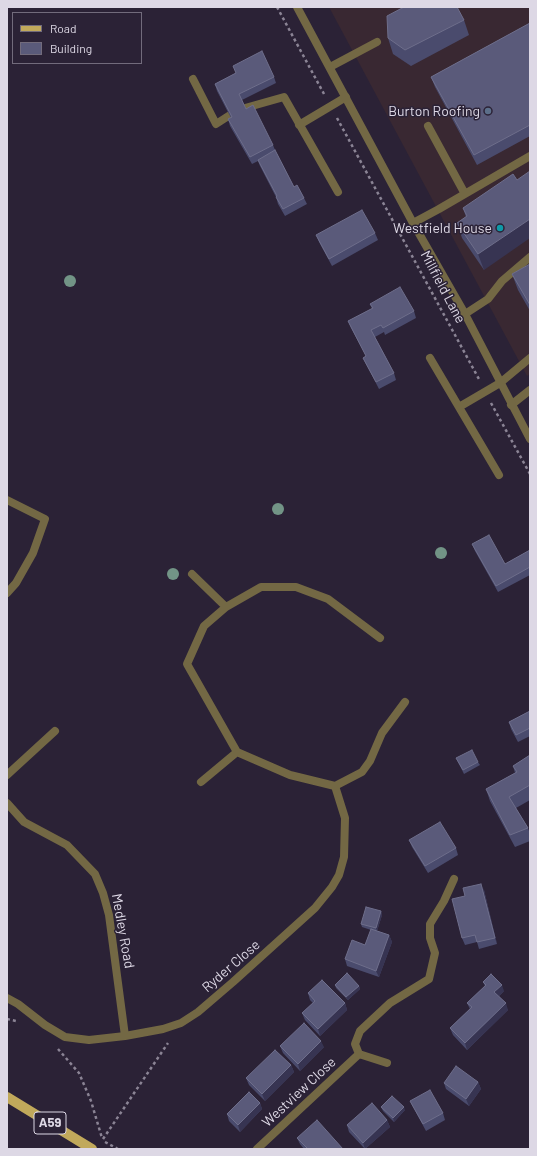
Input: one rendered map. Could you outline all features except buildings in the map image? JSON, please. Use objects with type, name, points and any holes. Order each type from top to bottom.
[{"type":"main road","name":"A59","points":[[7,1096],[92,1149]]},
{"type":"street","name":"Millfield Lane","points":[[297,7],[413,223],[465,314],[530,439]]},
{"type":"street","points":[[330,67],[376,42]]},
{"type":"street","points":[[193,79],[216,124],[230,115]]},
{"type":"street","points":[[245,108],[284,97],[338,192]]},
{"type":"street","points":[[299,124],[346,97]]},
{"type":"street","points":[[428,126],[465,194]]},
{"type":"street","points":[[413,223],[530,156]]},
{"type":"street","points":[[465,314],[488,299],[502,281],[530,257]]},
{"type":"street","points":[[430,358],[499,475]]},
{"type":"street","points":[[459,407],[500,383],[530,358]]},
{"type":"street","points":[[511,405],[530,390]]},
{"type":"street","points":[[7,500],[45,519],[33,553],[16,583],[7,593]]},
{"type":"street","points":[[192,574],[226,606]]},
{"type":"street","points":[[380,638],[328,600],[296,587],[261,587],[226,606],[204,626],[187,664],[237,752],[290,775],[335,786],[362,772],[370,761],[382,733],[404,702]]},
{"type":"street","points":[[7,775],[56,731]]},
{"type":"street","points":[[202,782],[237,752]]},
{"type":"street","name":"Ryder Close","points":[[7,998],[18,1004],[45,1025],[65,1037],[89,1040],[125,1036],[163,1029],[181,1023],[198,1012],[286,935],[315,908],[332,887],[339,875],[344,857],[344,818],[335,786]]},
{"type":"street","name":"Medley Road","points":[[7,803],[24,822],[67,845],[95,874],[103,893],[108,915],[125,1036]]},
{"type":"street","points":[[387,1063],[359,1054],[355,1044],[360,1031],[390,1003],[429,979],[435,953],[430,938],[430,924],[444,902],[454,879]]},
{"type":"street","name":"Westview Close","points":[[257,1149],[359,1054]]},
{"type":"path","name":"Millfield Lane","points":[[277,7],[530,474]]},
{"type":"path","points":[[7,1019],[21,1022]]},
{"type":"path","points":[[55,1046],[79,1073],[91,1101],[102,1140],[181,1023]]},
{"type":"shaded area","points":[[329,7],[530,7],[530,374],[527,376]]},
{"type":"place","name":"Burton Roofing","points":[[488,111]]},
{"type":"place","name":"Westfield House","points":[[500,228]]}]
